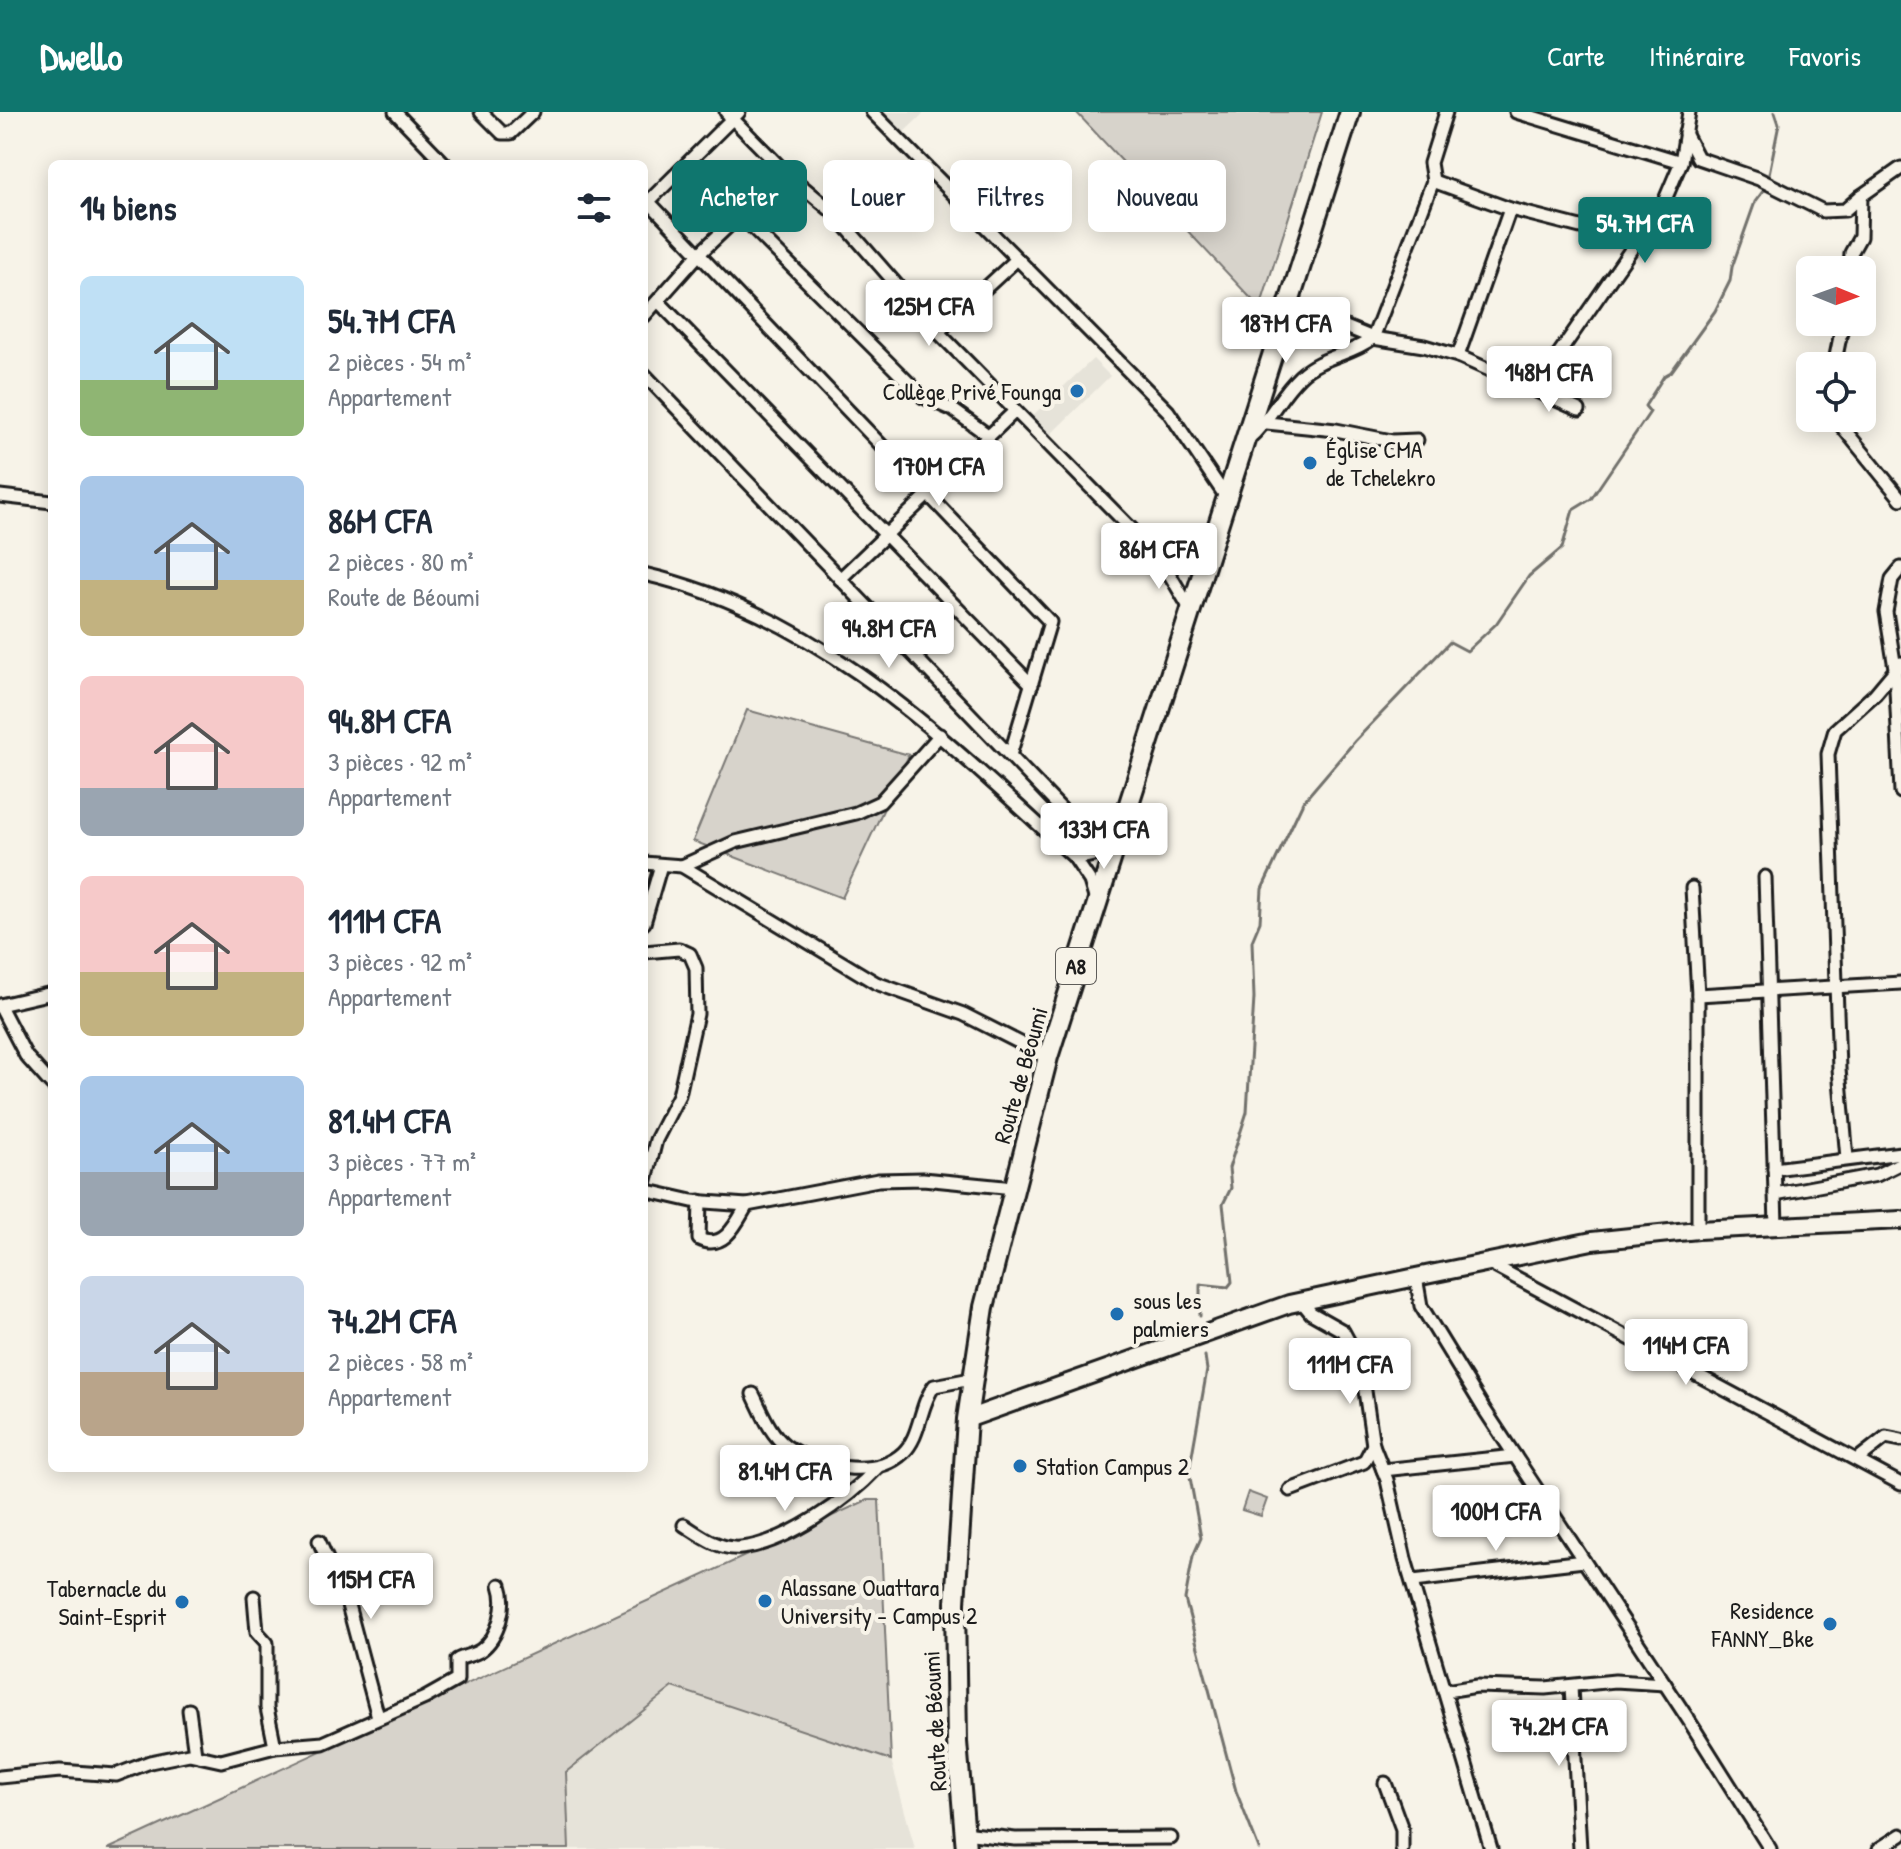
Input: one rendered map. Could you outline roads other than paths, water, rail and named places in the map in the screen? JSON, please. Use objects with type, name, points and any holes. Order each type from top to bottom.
[{"type":"main road","name":"Route de Béoumi","points":[[965,1841],[957,1742],[954,1629],[967,1419],[984,1307],[1048,1057],[1189,607],[1350,112]]},
{"type":"main road","points":[[967,1419],[1302,1302],[1486,1262],[1592,1241],[1698,1230],[1901,1220]]},
{"type":"street","points":[[395,112],[441,160]]},
{"type":"street","points":[[481,112],[502,133],[511,133],[533,112]]},
{"type":"street","points":[[872,112],[1168,411],[1226,497]]},
{"type":"street","points":[[1244,443],[1267,423],[1299,376],[1323,358],[1373,338],[1433,181],[1430,163],[1446,112]]},
{"type":"street","points":[[1516,112],[1681,162]]},
{"type":"street","points":[[1535,388],[1639,242],[1673,186],[1681,162],[1689,112]]},
{"type":"street","points":[[648,203],[732,114],[774,160]]},
{"type":"street","points":[[1685,132],[1698,158],[1759,179],[1823,211],[1845,210],[1901,168]]},
{"type":"street","points":[[1433,181],[1510,209],[1639,242]]},
{"type":"street","points":[[807,190],[834,213],[938,332],[1014,412],[1160,558],[1189,607]]},
{"type":"street","points":[[1851,256],[1860,237],[1861,196]]},
{"type":"street","points":[[648,205],[699,254],[1050,622],[1011,752]]},
{"type":"street","points":[[1458,356],[1510,209]]},
{"type":"street","points":[[648,312],[722,232]]},
{"type":"street","points":[[757,232],[923,397],[953,410],[989,436]]},
{"type":"street","points":[[938,332],[1016,260]]},
{"type":"street","points":[[658,301],[1032,685]]},
{"type":"street","points":[[1289,304],[1373,338],[1424,346],[1458,356],[1579,410]]},
{"type":"street","points":[[648,378],[1011,752],[1067,815],[1074,829],[1075,858]]},
{"type":"street","points":[[840,579],[1014,412]]},
{"type":"street","points":[[1267,423],[1336,430],[1392,441],[1417,440]]},
{"type":"street","points":[[1846,432],[1901,499]]},
{"type":"street","points":[[0,496],[48,502]]},
{"type":"street","points":[[1160,558],[1173,562],[1204,561]]},
{"type":"street","points":[[1901,568],[1892,579],[1886,612],[1898,665],[1901,792]]},
{"type":"street","points":[[648,575],[763,616],[814,643],[886,690],[1075,858],[1090,881],[1096,902]]},
{"type":"street","points":[[1847,1158],[1836,987],[1828,754],[1835,730],[1875,694],[1898,665]]},
{"type":"street","points":[[648,863],[682,866],[735,842],[856,813],[880,802],[940,735]]},
{"type":"street","points":[[1075,858],[1112,851]]},
{"type":"street","points":[[648,909],[661,865]]},
{"type":"street","points":[[682,866],[876,983],[963,1014],[1048,1057]]},
{"type":"street","points":[[1765,877],[1776,1225]]},
{"type":"street","points":[[1692,888],[1698,995],[1698,1230]]},
{"type":"street","points":[[648,952],[679,949],[690,954],[696,968],[697,1014],[679,1095],[656,1140],[648,1173]]},
{"type":"street","points":[[1698,995],[1901,983]]},
{"type":"street","points":[[48,994],[0,1005],[26,1056],[48,1081]]},
{"type":"street","points":[[1774,1169],[1901,1153]]},
{"type":"street","points":[[1775,1194],[1877,1175],[1901,1163]]},
{"type":"street","points":[[648,1190],[700,1201],[747,1205],[878,1180],[923,1179],[1014,1188]]},
{"type":"street","points":[[700,1201],[699,1239],[713,1244],[722,1240],[747,1205]]},
{"type":"street","points":[[1486,1262],[1901,1484]]},
{"type":"street","points":[[1416,1277],[1421,1306],[1770,1849]]},
{"type":"street","points":[[1302,1302],[1311,1313],[1343,1331],[1361,1364],[1373,1445],[1383,1470],[1491,1849]]},
{"type":"street","points":[[684,1525],[720,1545],[739,1548],[756,1544],[834,1506],[878,1467],[905,1452],[934,1386],[971,1379]]},
{"type":"street","points":[[753,1394],[768,1425],[784,1445],[831,1466],[878,1467]]},
{"type":"street","points":[[1858,1459],[1886,1437],[1901,1440]]},
{"type":"street","points":[[1290,1490],[1364,1462],[1373,1445]]},
{"type":"street","points":[[1383,1470],[1515,1456]]},
{"type":"street","points":[[319,1541],[338,1584],[344,1590],[378,1717]]},
{"type":"street","points":[[1413,1581],[1584,1561]]},
{"type":"street","points":[[0,1777],[60,1771],[116,1775],[150,1762],[195,1754],[209,1761],[221,1761],[275,1747],[333,1741],[457,1680],[457,1660],[483,1649],[498,1624],[504,1608],[500,1585]]},
{"type":"street","points":[[254,1597],[257,1632],[267,1643],[267,1708],[275,1747]]},
{"type":"street","points":[[1446,1691],[1477,1686],[1571,1687],[1615,1681],[1665,1684]]},
{"type":"street","points":[[1571,1687],[1580,1849]]},
{"type":"street","points":[[189,1710],[195,1754]]},
{"type":"street","points":[[1385,1783],[1402,1829],[1402,1849]]},
{"type":"street","points":[[1879,1849],[1901,1835]]},
{"type":"street","points":[[965,1841],[1015,1839],[1108,1845],[1171,1838]]},
{"type":"waterway","points":[[1768,179],[1779,124],[1775,112]]},
{"type":"waterway","points":[[1200,1316],[1200,1284],[1228,1287],[1232,1282],[1223,1204],[1231,1188],[1229,1168],[1247,1112],[1254,998],[1252,941],[1260,922],[1262,889],[1303,802],[1355,741],[1450,642],[1467,651],[1496,624],[1529,576],[1562,548],[1573,510],[1591,499],[1650,412],[1645,406],[1664,376],[1671,372],[1715,311],[1730,281],[1755,202],[1767,186]]},
{"type":"waterway","points":[[1205,1356],[1207,1370],[1189,1472],[1201,1538],[1193,1556],[1185,1599],[1236,1791],[1259,1849]]},
{"type":"place","name":"Collège Privé Founga","points":[[1077,391]]},
{"type":"place","name":"Église CMA de Tchelekro","points":[[1310,463]]},
{"type":"place","name":"sous les palmiers","points":[[1117,1314]]},
{"type":"place","name":"Station Campus 2","points":[[1020,1466]]},
{"type":"place","name":"Alassane Ouattara University - Campus 2","points":[[765,1601]]},
{"type":"place","name":"Tabernacle du Saint-Esprit","points":[[182,1602]]},
{"type":"place","name":"Residence FANNY_Bke","points":[[1830,1624]]}]
